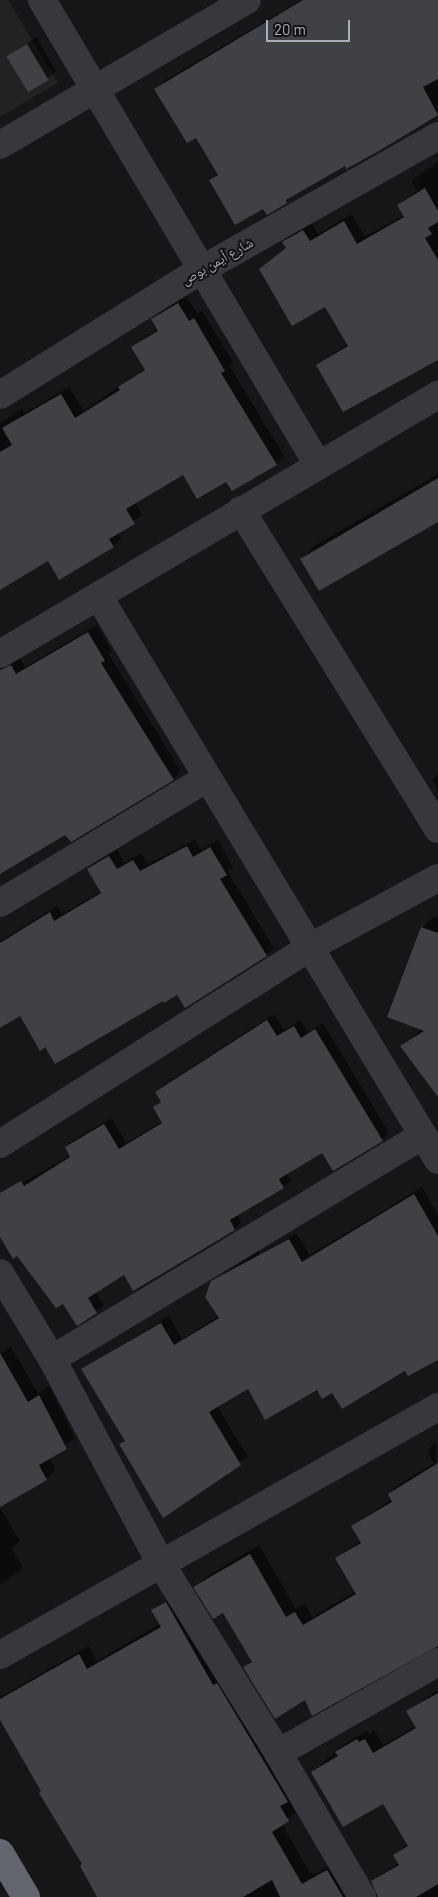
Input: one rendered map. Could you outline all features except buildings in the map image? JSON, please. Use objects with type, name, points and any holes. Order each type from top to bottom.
[{"type":"highway","points":[[0,1853],[26,1897]]},
{"type":"street","points":[[42,0],[318,465]]},
{"type":"street","points":[[0,145],[247,0]]},
{"type":"street","name":"شارع أيمن بوص","points":[[0,395],[201,270],[438,136]]},
{"type":"street","points":[[0,654],[438,395]]},
{"type":"street","points":[[241,510],[438,829]]},
{"type":"street","points":[[99,596],[207,778],[312,946],[438,1160]]},
{"type":"street","points":[[0,903],[207,778]]},
{"type":"street","points":[[0,1144],[312,946],[438,878]]},
{"type":"street","points":[[52,1359],[423,1135]]},
{"type":"street","points":[[0,1273],[52,1359],[161,1564],[278,1753],[362,1897]]},
{"type":"street","points":[[0,1655],[438,1407]]},
{"type":"street","points":[[278,1753],[438,1662]]},
{"type":"shaded area","points":[[0,0],[8,0],[58,83],[0,117]]}]
